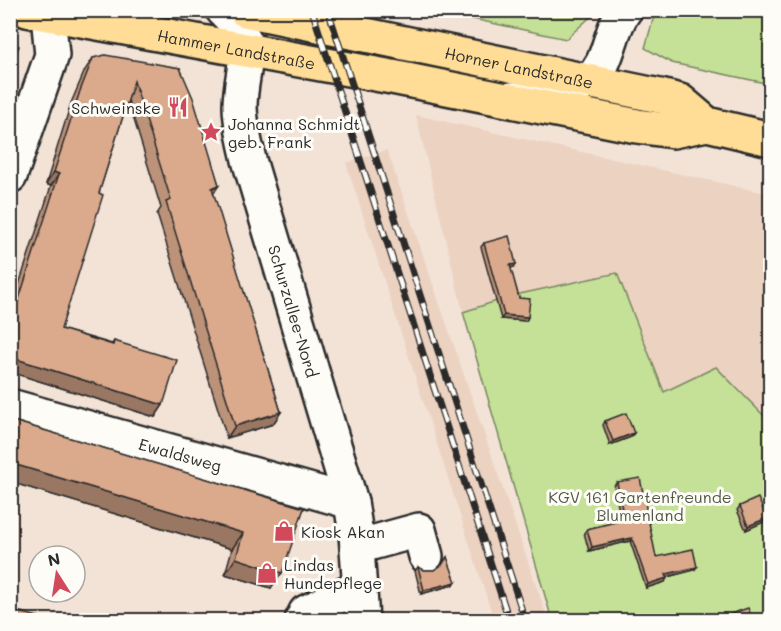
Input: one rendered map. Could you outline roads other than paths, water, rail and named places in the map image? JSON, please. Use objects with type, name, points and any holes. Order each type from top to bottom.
[{"type":"main road","name":"Horner Landstraße","points":[[245,10],[592,80],[680,101],[707,124]]},
{"type":"main road","name":"Hammer Landstraße","points":[[38,13],[339,68]]},
{"type":"main road","name":"Horner Landstraße","points":[[339,68],[673,131],[707,124],[771,139]]},
{"type":"street","points":[[223,10],[235,21],[248,51]]},
{"type":"street","points":[[506,100],[564,92],[592,80],[603,62],[626,10]]},
{"type":"street","points":[[10,176],[52,55],[38,13]]},
{"type":"street","name":"Schurzallee-Nord","points":[[248,51],[240,104],[249,160],[351,502],[357,547],[362,621]]},
{"type":"street","name":"Ewaldsweg","points":[[10,406],[351,502]]},
{"type":"street","points":[[357,547],[419,530],[426,556]]},
{"type":"street","points":[[302,621],[306,612],[360,585]]},
{"type":"railway","points":[[312,10],[509,620]]},
{"type":"railway","points":[[328,10],[525,620]]},
{"type":"place","name":"Schweinske","points":[[178,107]]},
{"type":"place","name":"Johanna Schmidt geb. Frank","points":[[211,132]]},
{"type":"place","name":"Kiosk Akan","points":[[284,531]]},
{"type":"place","name":"Lindas Hundepflege","points":[[267,573]]},
{"type":"park label","name":"KGV 161 Gartenfreunde Blumenland","points":[[640,505]]}]
